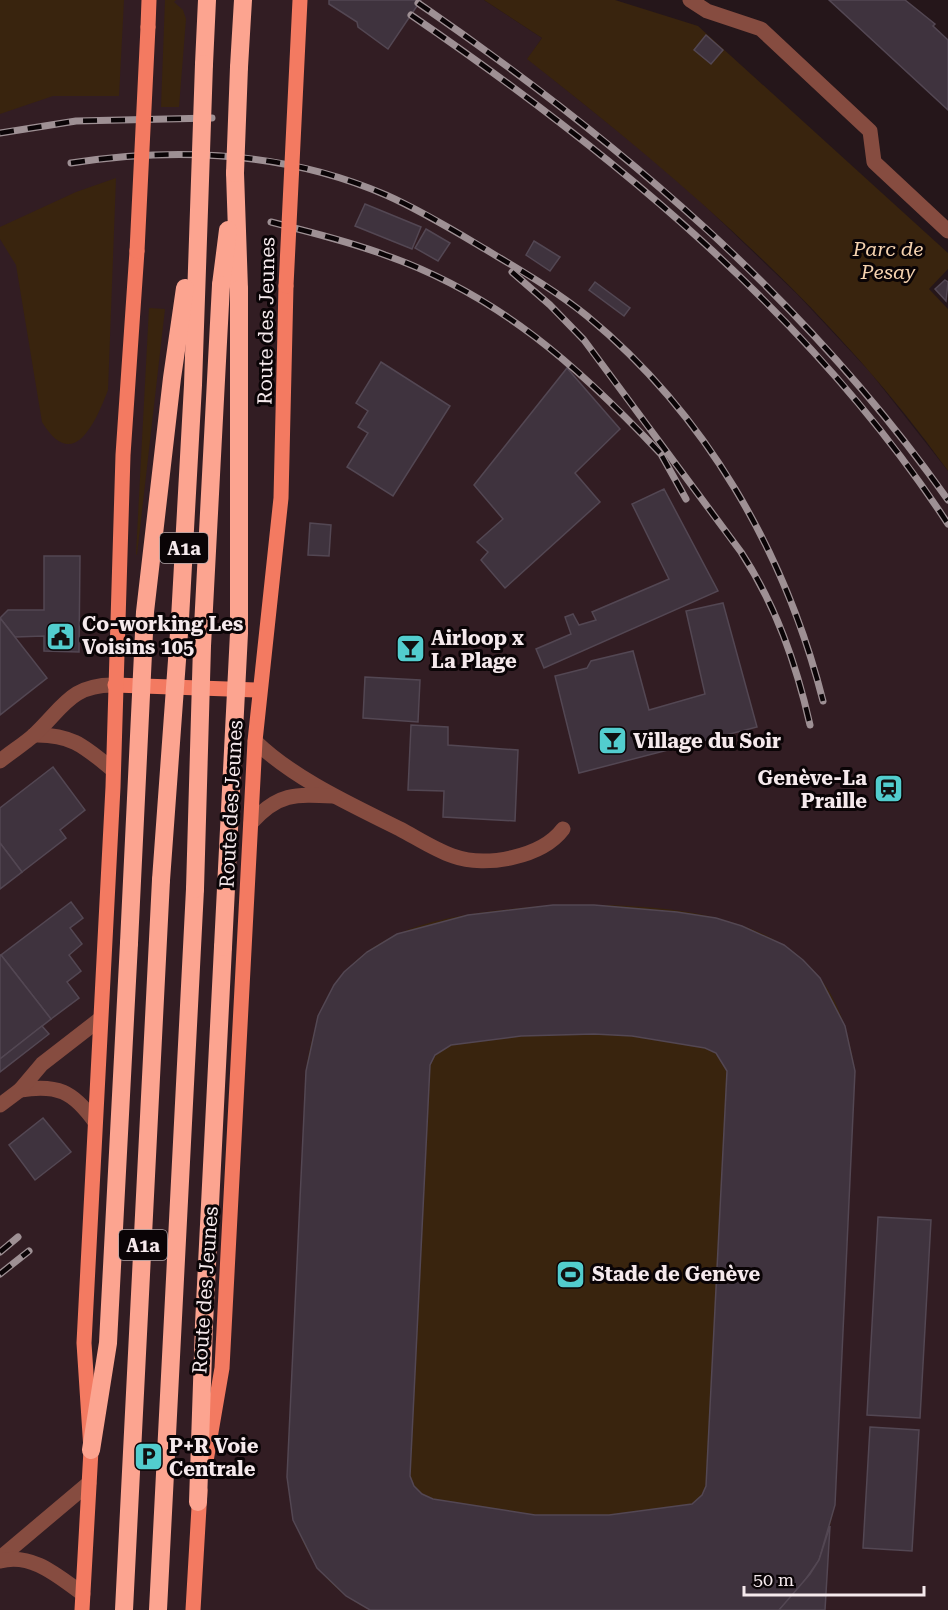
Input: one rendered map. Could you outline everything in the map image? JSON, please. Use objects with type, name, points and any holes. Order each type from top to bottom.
[{"type":"highway","name":"A1a","points":[[124,1610],[161,880],[180,619],[192,409],[197,215],[207,0]]},
{"type":"highway","name":"A1a","points":[[158,1610],[195,890],[201,646],[221,285],[235,173],[243,0]]},
{"type":"highway","points":[[198,1502],[204,1324],[241,555],[239,289],[235,173]]},
{"type":"highway","points":[[91,1450],[108,1343],[145,612],[172,378],[197,215]]},
{"type":"main road","points":[[82,1610],[91,1450],[84,1342],[113,771],[123,455],[137,251],[149,0]]},
{"type":"main road","name":"Route des Jeunes","points":[[192,1610],[198,1502],[218,1403],[222,1368],[255,741],[281,498],[286,286],[300,0]]},
{"type":"main road","points":[[115,685],[259,690]]},
{"type":"street","points":[[690,0],[707,11],[761,29],[870,130],[874,162],[948,231]]},
{"type":"street","points":[[0,761],[34,735],[77,693],[95,684],[115,685]]},
{"type":"street","points":[[34,735],[55,734],[76,741],[113,771]]},
{"type":"street","points":[[255,741],[271,756],[336,796],[454,857],[509,858],[554,841],[563,829]]},
{"type":"street","points":[[251,823],[266,806],[288,796],[336,796]]},
{"type":"street","points":[[0,1105],[20,1090],[42,1064],[100,1019]]},
{"type":"street","points":[[20,1090],[51,1088],[65,1092],[85,1108],[95,1122]]},
{"type":"street","points":[[0,1560],[89,1483]]},
{"type":"street","points":[[0,1560],[8,1559],[42,1565],[83,1594]]},
{"type":"shaded area","points":[[0,0],[484,0],[542,38],[528,59],[675,177],[797,294],[870,372],[948,471],[948,1610],[0,1610]]},
{"type":"green space","points":[[0,0],[124,0],[119,96],[53,96],[0,114]]},
{"type":"green space","points":[[165,0],[176,0],[174,2],[183,10],[186,19],[179,107],[161,107]]},
{"type":"green space","name":"Parc de Pesay","points":[[484,0],[615,0],[698,26],[948,253],[948,269],[929,289],[948,309],[948,471],[855,355],[805,302],[698,200],[527,59],[542,38]]},
{"type":"green space","points":[[116,178],[108,390],[90,429],[82,438],[73,443],[64,443],[53,437],[42,422],[16,265],[0,239],[0,227],[76,192]]},
{"type":"green space","points":[[149,308],[165,309],[137,555],[136,554]]},
{"type":"green space","name":"Stade de Genève","points":[[553,905],[660,908],[733,923],[766,936],[796,954],[820,978],[834,999],[843,1023],[855,1071],[835,1505],[826,1538],[816,1562],[801,1585],[779,1610],[370,1610],[351,1599],[321,1572],[301,1537],[294,1518],[287,1477],[306,1071],[317,1023],[335,985],[360,958],[390,938],[425,924],[465,915]]},
{"type":"building","points":[[329,0],[421,0],[388,49],[358,27],[357,22],[329,4]]},
{"type":"building","points":[[829,0],[905,0],[935,24],[933,26],[948,40],[948,110]]},
{"type":"building","points":[[706,35],[723,50],[711,64],[694,50]]},
{"type":"building","points":[[365,204],[421,227],[412,249],[355,226]]},
{"type":"building","points":[[426,229],[450,243],[438,261],[415,248]]},
{"type":"building","points":[[534,241],[560,257],[550,271],[526,255]]},
{"type":"building","points":[[945,280],[948,282],[946,301],[935,289]]},
{"type":"building","points":[[595,282],[630,308],[624,316],[589,290]]},
{"type":"building","points":[[381,362],[450,406],[393,496],[347,467],[368,433],[358,427],[368,411],[356,403]]},
{"type":"building","points":[[567,368],[620,429],[575,473],[600,502],[505,588],[481,560],[488,552],[477,542],[503,519],[474,485]]},
{"type":"building","points":[[664,489],[718,591],[544,668],[536,649],[571,634],[565,617],[573,614],[579,625],[596,620],[592,612],[669,579],[632,504]]},
{"type":"building","points":[[310,523],[331,525],[329,556],[308,555]]},
{"type":"building","points":[[44,556],[80,556],[79,652],[44,651],[44,636],[15,637],[0,618],[8,610],[44,610]]},
{"type":"building","points":[[723,603],[757,727],[579,773],[555,676],[587,668],[591,661],[633,651],[649,710],[705,694],[686,611]]},
{"type":"building","points":[[0,618],[47,678],[0,715]]},
{"type":"building","points":[[365,677],[420,680],[418,722],[363,718]]},
{"type":"building","points":[[411,725],[448,727],[448,745],[518,750],[515,821],[443,817],[444,791],[408,790]]},
{"type":"building","points":[[53,767],[85,810],[60,830],[66,838],[22,872],[0,843],[0,808]]},
{"type":"building","points":[[0,843],[22,872],[0,889]]},
{"type":"building","points":[[71,902],[83,918],[70,928],[82,944],[69,955],[81,971],[67,982],[79,998],[51,1019],[1,955]]},
{"type":"building","name":"Stade de Genève","points":[[553,905],[594,905],[677,912],[716,918],[742,926],[784,945],[803,960],[820,978],[845,1026],[855,1071],[835,1505],[819,1560],[796,1593],[779,1610],[370,1610],[346,1596],[317,1568],[293,1520],[287,1477],[306,1071],[318,1016],[334,985],[344,972],[367,952],[397,934],[468,915]],"holes":[[[594,1034],[632,1036],[705,1048],[716,1053],[727,1071],[706,1486],[702,1495],[692,1504],[609,1515],[535,1515],[433,1499],[422,1494],[414,1486],[410,1476],[430,1065],[435,1055],[451,1045],[521,1036]]]},
{"type":"building","points":[[0,955],[51,1019],[0,1059]]},
{"type":"building","points":[[42,1026],[49,1034],[0,1072],[0,1059]]},
{"type":"building","points":[[43,1118],[71,1152],[35,1180],[9,1145]]},
{"type":"building","points":[[878,1217],[931,1220],[920,1418],[867,1415]]},
{"type":"building","points":[[870,1427],[919,1430],[912,1551],[863,1548]]},
{"type":"building","points":[[830,1526],[825,1610],[779,1610],[819,1560]]},
{"type":"railway","points":[[418,3],[566,111],[706,228],[834,357],[893,427],[948,500]]},
{"type":"railway","points":[[411,15],[487,68],[561,124],[634,182],[705,244],[772,308],[836,377],[894,448],[948,524]]},
{"type":"railway","points":[[0,133],[76,121],[212,118]]},
{"type":"railway","points":[[71,163],[111,158],[191,154],[231,156],[309,169],[348,180],[411,207],[498,257],[562,298],[587,316],[630,355],[669,397],[704,442],[735,489],[763,540],[787,592],[807,646],[823,701]]},
{"type":"railway","points":[[271,222],[371,250],[426,271],[465,291],[501,313],[567,363],[599,391],[660,453]]},
{"type":"railway","points":[[512,272],[550,305],[584,340],[741,552],[775,614],[798,679],[810,725]]},
{"type":"railway","points":[[662,456],[686,499]]},
{"type":"railway","points":[[0,1252],[18,1237]]},
{"type":"railway","points":[[0,1274],[29,1251]]},
{"type":"place","name":"Co-working Les Voisins 105","points":[[61,636]]},
{"type":"place","name":"Airloop x La Plage","points":[[410,649]]},
{"type":"place","name":"Village du Soir","points":[[612,741]]},
{"type":"place","name":"Genève-La Praille","points":[[888,789]]},
{"type":"place","name":"Stade de Genève","points":[[571,1274]]},
{"type":"place","name":"P+R Voie Centrale","points":[[148,1457]]}]
